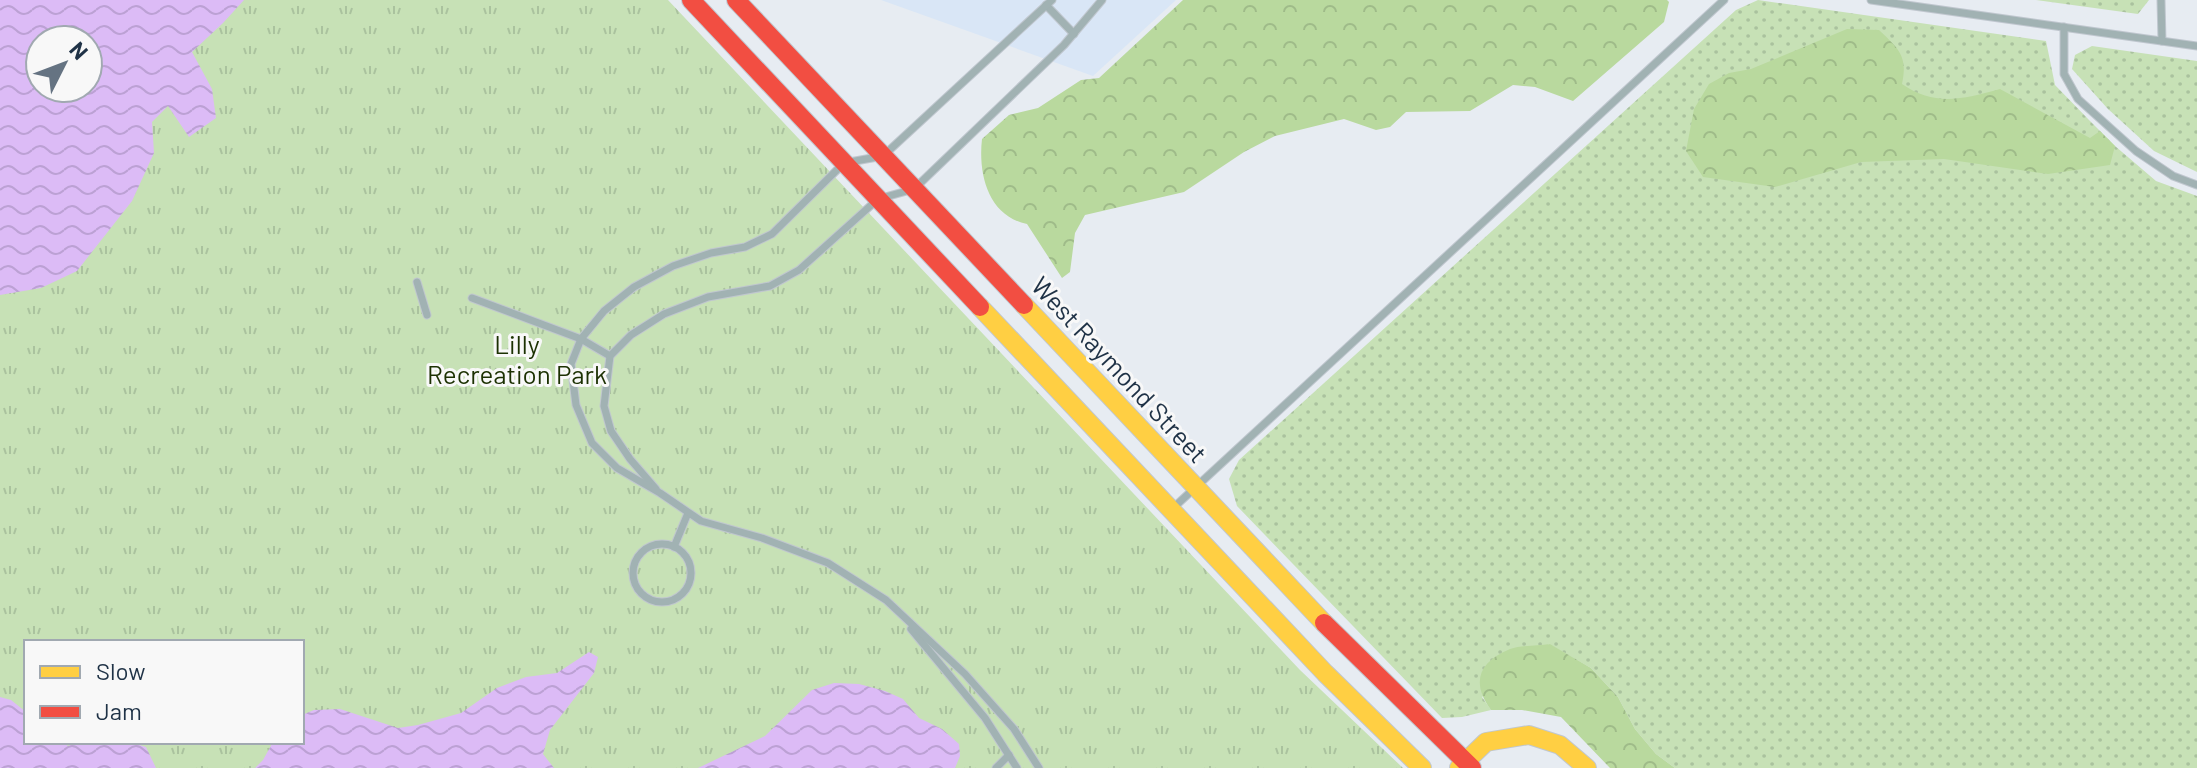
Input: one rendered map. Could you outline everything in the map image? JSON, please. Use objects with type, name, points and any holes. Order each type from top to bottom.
[{"type":"main road","points":[[691,0],[1325,673],[1422,768]]},
{"type":"main road","name":"West Raymond Street","points":[[736,0],[1339,639],[1466,766]]},
{"type":"main road","points":[[1466,766],[1480,745],[1494,739],[1525,734],[1548,737],[1559,743],[1587,768]]},
{"type":"lane","points":[[660,493],[630,459],[611,431],[604,406],[610,356],[631,335],[664,314],[708,297],[770,286],[799,270],[878,199],[914,189],[1074,34],[1102,0]]},
{"type":"lane","points":[[1171,510],[1724,0]]},
{"type":"lane","points":[[1871,0],[2197,46]]},
{"type":"lane","points":[[2161,0],[2162,41]]},
{"type":"lane","points":[[1039,768],[1014,729],[965,674],[886,600],[828,563],[762,538],[701,521],[617,468],[592,443],[576,405],[571,364],[581,339],[604,311],[634,287],[673,266],[711,253],[745,247],[772,234],[844,163],[883,156],[1049,3],[1074,34]]},
{"type":"lane","points":[[2064,27],[2064,74],[2078,99],[2136,151],[2173,176],[2197,185]]},
{"type":"lane","points":[[417,282],[427,315]]},
{"type":"lane","points":[[472,298],[581,339],[610,356]]},
{"type":"lane","points":[[674,547],[688,513]]},
{"type":"lane","points":[[654,545],[674,547],[687,559],[690,579],[680,596],[665,602],[655,601],[639,590],[633,577],[634,567],[644,550],[654,545]]},
{"type":"lane","points":[[886,600],[985,718],[1017,768]]},
{"type":"lane","points":[[996,768],[1009,755]]},
{"type":"shaded area","points":[[881,0],[1176,0],[1093,76]]},
{"type":"green space","name":"Lilly Recreation Park","points":[[0,0],[668,0],[1300,670],[1403,768],[0,768]]},
{"type":"green space","points":[[1183,0],[1669,2],[1664,22],[1573,101],[1535,87],[1513,85],[1470,111],[1406,112],[1390,127],[1376,130],[1344,119],[1275,136],[1244,152],[1184,192],[1085,215],[1075,233],[1070,272],[1062,278],[1027,224],[1003,212],[988,192],[982,166],[982,139],[1009,115],[1038,108],[1081,80],[1099,78]]},
{"type":"green space","points":[[1758,0],[2046,41],[2055,85],[2089,120],[2156,181],[2197,196],[2197,768],[1675,768],[1656,754],[1635,729],[1618,697],[1591,668],[1549,644],[1482,697],[1491,710],[1442,718],[1237,506],[1229,479],[1239,460],[1736,10]]},
{"type":"green space","points":[[2036,0],[2149,0],[2138,14]]},
{"type":"green space","points":[[1847,29],[1879,30],[1903,60],[1902,84],[1926,96],[1950,99],[2000,89],[2090,138],[2100,131],[2115,146],[2110,165],[2048,174],[1944,159],[1861,162],[1775,187],[1703,177],[1686,151],[1694,109],[1709,84],[1729,73],[1751,69]]},
{"type":"green space","points":[[2092,46],[2197,61],[2197,172],[2154,151],[2108,109],[2072,69],[2075,55]]},
{"type":"green space","points":[[1550,644],[1591,668],[1618,697],[1635,729],[1656,754],[1675,768],[1610,768],[1561,717],[1522,710],[1491,710],[1480,682],[1481,674],[1491,660],[1510,649]]},
{"type":"water","points":[[0,0],[244,0],[192,52],[212,89],[216,118],[189,137],[168,106],[152,122],[154,153],[132,201],[77,271],[41,288],[0,295]]},
{"type":"water","points":[[589,652],[598,657],[594,673],[550,730],[543,754],[554,768],[255,768],[272,744],[304,744],[304,714],[314,710],[340,709],[398,728],[418,725],[461,713],[497,688],[526,677],[557,673]]},
{"type":"water","points":[[834,683],[859,684],[903,699],[919,718],[942,729],[959,744],[960,756],[955,768],[698,768],[765,736],[812,690]]},
{"type":"water","points":[[0,697],[11,700],[24,710],[24,744],[135,744],[146,747],[156,768],[0,768]]},
{"type":"traffic: slow","points":[[1024,305],[1324,623]]},
{"type":"traffic: slow","points":[[980,307],[1325,673],[1422,768]]},
{"type":"traffic: slow","points":[[1459,768],[1486,742],[1529,735],[1560,745],[1587,768]]},
{"type":"traffic: jam","points":[[691,0],[980,307]]},
{"type":"traffic: jam","points":[[736,0],[1024,305]]},
{"type":"traffic: jam","points":[[1324,623],[1472,768]]}]
